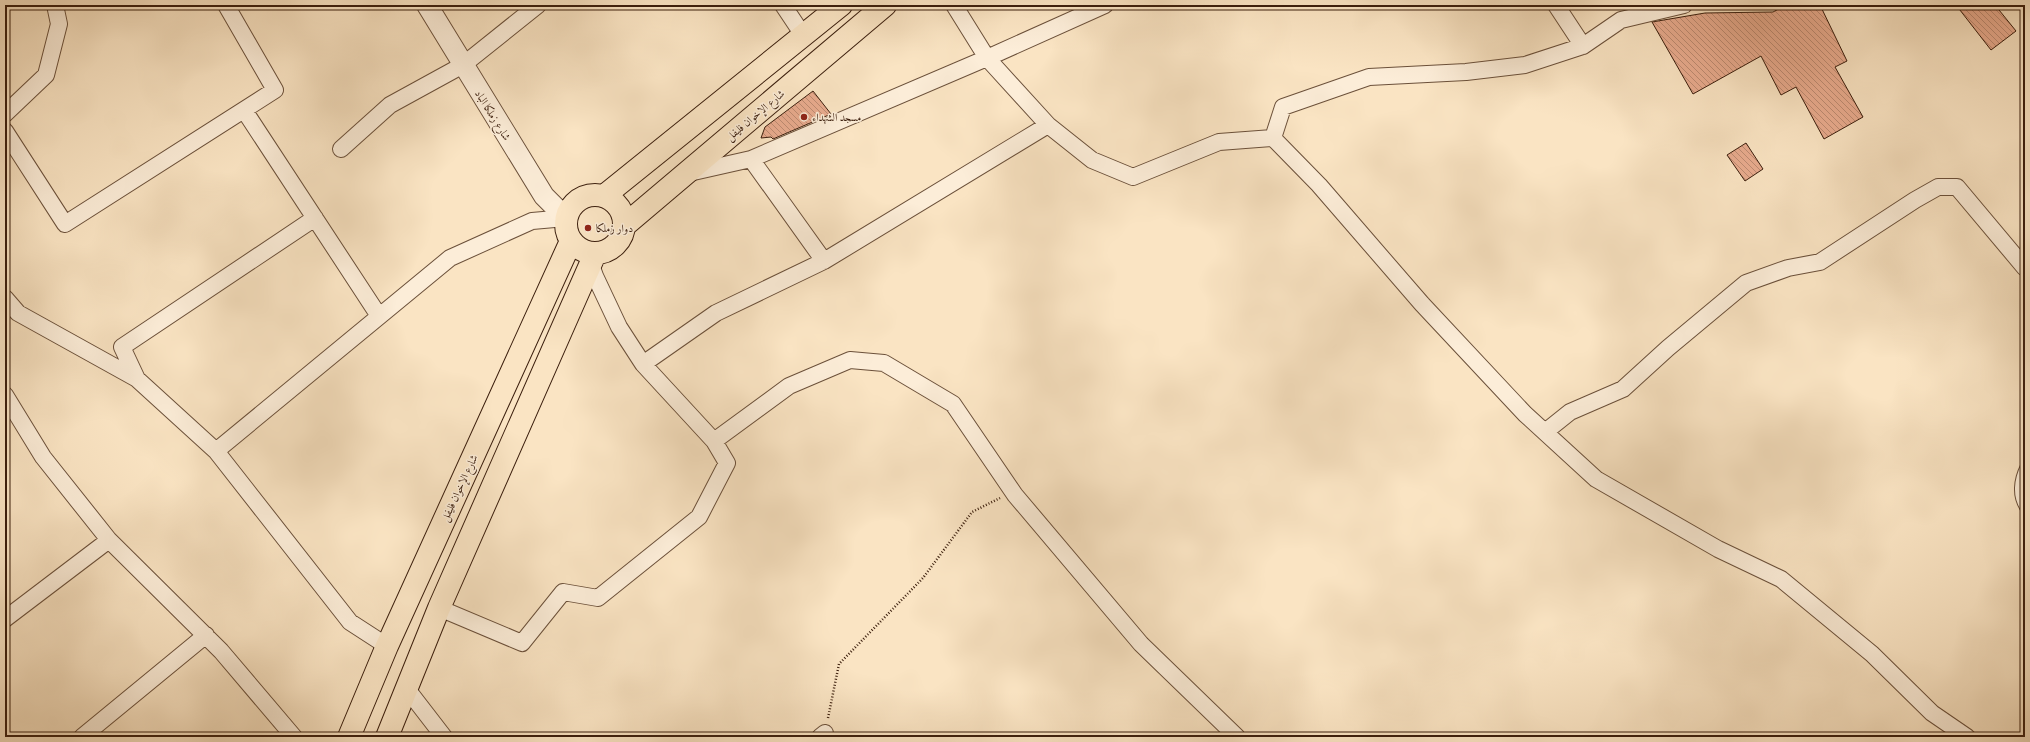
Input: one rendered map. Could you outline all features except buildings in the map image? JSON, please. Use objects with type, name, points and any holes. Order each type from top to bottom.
[{"type":"main road","points":[[604,196],[841,5]]},
{"type":"main road","name":"شارع الإخوان فليفل","points":[[625,225],[885,5]]},
{"type":"main road","points":[[387,737],[439,608],[593,258],[612,248],[619,242],[625,225],[624,215],[612,200],[604,196],[587,196],[580,199],[571,207],[566,218],[567,230],[571,241],[593,258]]},
{"type":"main road","name":"شارع الإخوان فليفل","points":[[349,737],[387,646],[571,241]]},
{"type":"street","points":[[5,114],[46,75],[59,24],[55,5]]},
{"type":"street","points":[[5,131],[66,224],[275,90],[226,5]]},
{"type":"street","name":"شارع زملكا الباد","points":[[427,5],[544,196],[566,218]]},
{"type":"street","points":[[341,150],[390,105],[463,65],[538,5]]},
{"type":"street","points":[[783,5],[803,35]]},
{"type":"street","points":[[954,5],[987,58],[1048,125],[1092,160],[1133,177],[1220,142],[1273,138],[1319,185],[1422,304],[1525,414],[1596,479],[1718,549],[1781,578],[1872,654],[1932,713],[1967,737]]},
{"type":"street","points":[[686,173],[751,159],[987,58],[1105,5]]},
{"type":"street","points":[[1556,5],[1583,46]]},
{"type":"street","points":[[1273,138],[1283,107],[1369,77],[1466,72],[1526,65],[1583,46],[1621,20],[1684,5]]},
{"type":"street","points":[[244,110],[379,316]]},
{"type":"street","points":[[643,364],[716,313],[824,261],[1048,125]]},
{"type":"street","points":[[751,159],[824,261]]},
{"type":"street","points":[[1545,432],[1570,412],[1623,389],[1723,300],[1746,283],[1788,268],[1820,262],[1914,200],[1938,187],[1957,187],[2025,268]]},
{"type":"street","points":[[137,379],[122,347],[315,218]]},
{"type":"street","points":[[216,451],[450,258],[532,221],[566,218]]},
{"type":"street","points":[[439,608],[522,643],[563,592],[598,598],[699,517],[727,463],[714,441],[643,364],[619,327],[595,276],[593,258]]},
{"type":"street","points":[[5,298],[11,316],[137,379],[216,451],[350,622],[387,646]]},
{"type":"street","points":[[714,441],[788,386],[850,360],[884,363],[953,404],[1012,491],[1141,644],[1237,737]]},
{"type":"street","points":[[5,395],[43,457],[109,540],[221,651],[294,737]]},
{"type":"street","points":[[5,619],[109,540]]},
{"type":"street","points":[[82,737],[206,636]]},
{"type":"street","points":[[407,689],[444,737]]},
{"type":"lane","points":[[2025,466],[2019,486],[2020,497],[2025,509]]},
{"type":"path","points":[[822,735],[840,664],[923,578],[972,512],[1012,491]]},
{"type":"place","name":"مسجد الشهداء","points":[[804,117]]},
{"type":"place","name":"دوار زملكا","points":[[588,228]]}]
